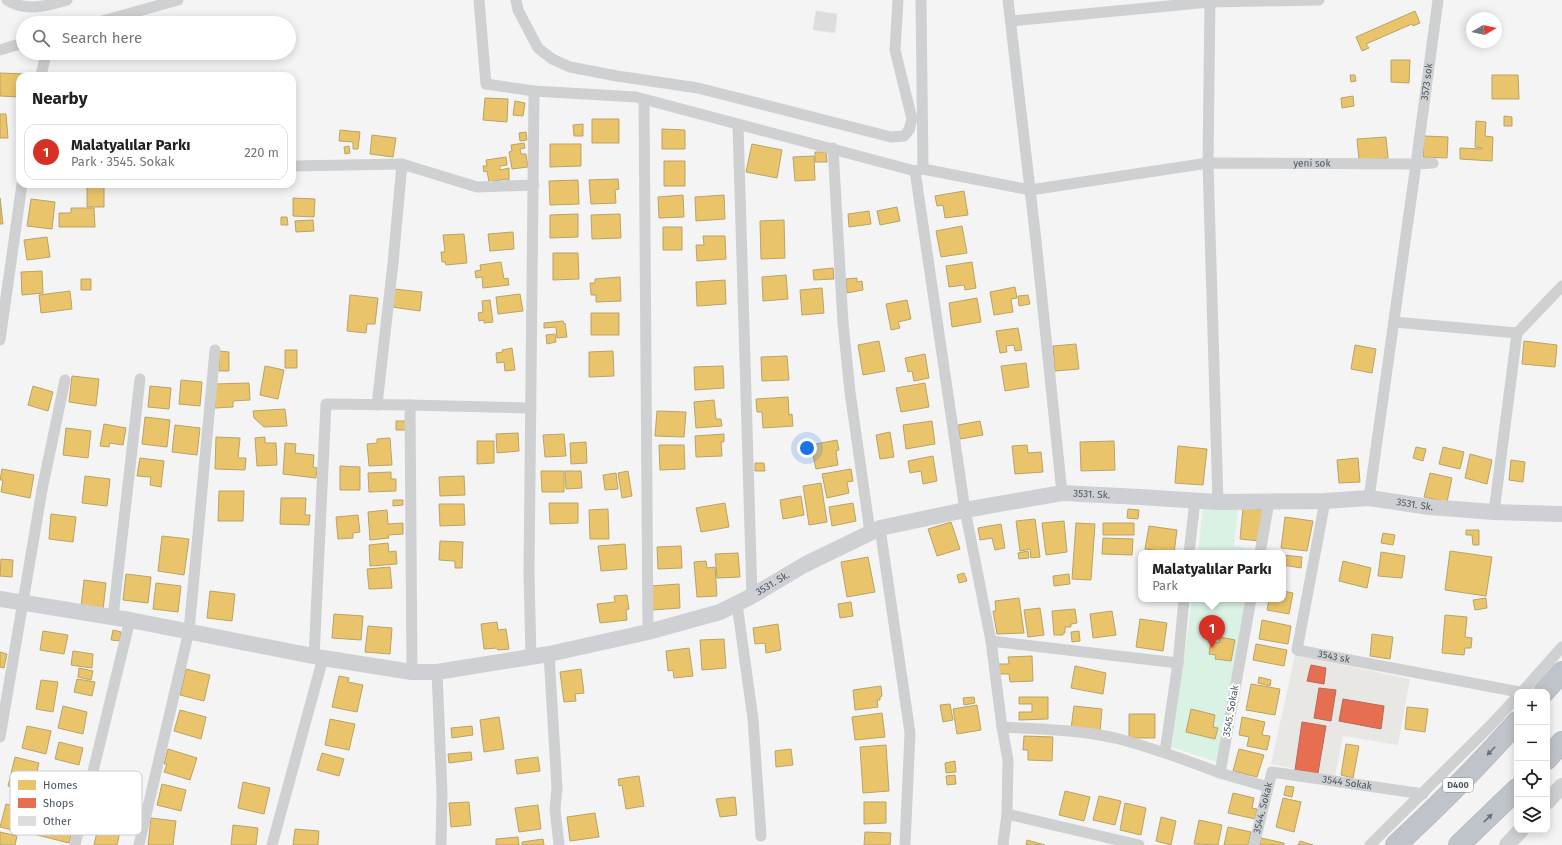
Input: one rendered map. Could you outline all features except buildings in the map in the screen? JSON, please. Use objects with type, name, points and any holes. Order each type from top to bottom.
[{"type":"highway","points":[[1547,689],[1562,672]]},
{"type":"highway","name":"D400","points":[[1396,845],[1429,815],[1514,725]]},
{"type":"highway","points":[[1550,756],[1562,742]]},
{"type":"highway","points":[[1460,845],[1514,793]]},
{"type":"street","points":[[7,0],[12,4],[31,8],[67,0]]},
{"type":"street","points":[[120,16],[178,0]]},
{"type":"street","name":"yeni sok","points":[[479,0],[486,84],[534,91],[636,98],[919,170],[1030,190],[1208,163],[1433,163]]},
{"type":"street","points":[[516,0],[518,10],[538,48],[552,59],[570,67],[616,76],[698,88],[891,137],[904,136],[909,130],[912,119],[895,50],[898,0]]},
{"type":"street","points":[[920,0],[919,170],[965,510],[991,641],[1002,727],[1008,760],[1007,814],[1003,845]]},
{"type":"street","points":[[1008,0],[1030,190],[1062,494]]},
{"type":"street","points":[[1011,21],[1210,1],[1319,0]]},
{"type":"street","name":"3573 sok","points":[[1370,498],[1438,0]]},
{"type":"street","points":[[1210,1],[1208,163],[1218,502]]},
{"type":"street","points":[[0,50],[16,45]]},
{"type":"street","points":[[43,72],[45,60]]},
{"type":"street","points":[[531,657],[529,574],[534,91]]},
{"type":"street","points":[[644,100],[648,632]]},
{"type":"street","points":[[738,124],[752,596]]},
{"type":"street","points":[[833,148],[844,338],[850,392],[910,733],[905,845]]},
{"type":"street","points":[[296,166],[402,164],[477,187],[534,185]]},
{"type":"street","points":[[377,405],[393,263],[402,164]]},
{"type":"street","points":[[0,340],[21,188]]},
{"type":"street","points":[[1494,512],[1517,333],[1562,286]]},
{"type":"street","points":[[1394,322],[1517,333]]},
{"type":"street","points":[[142,832],[189,632],[215,350]]},
{"type":"street","points":[[113,617],[140,379]]},
{"type":"street","points":[[0,737],[42,490],[65,380]]},
{"type":"street","points":[[272,845],[319,658],[326,404],[531,408]]},
{"type":"street","points":[[410,405],[412,672]]},
{"type":"street","name":"3531. Sk.","points":[[0,599],[130,620],[319,658],[412,672],[437,672],[549,654],[648,632],[720,612],[752,596],[804,565],[875,530],[965,510],[1062,494],[1218,502],[1325,501],[1370,498],[1429,507],[1494,512],[1562,514]]},
{"type":"street","points":[[1189,550],[1195,501]]},
{"type":"street","name":"3543 sk","points":[[1325,501],[1297,650],[1514,691]]},
{"type":"street","points":[[1261,550],[1269,502]]},
{"type":"street","points":[[1165,752],[1178,664],[1184,602]]},
{"type":"street","name":"3545. Sokak","points":[[1220,773],[1250,602]]},
{"type":"street","points":[[737,604],[753,719],[761,836]]},
{"type":"street","points":[[93,771],[130,620]]},
{"type":"street","points":[[991,641],[1178,664]]},
{"type":"street","points":[[1523,689],[1562,647]]},
{"type":"street","points":[[549,654],[557,788],[555,809],[558,845]]},
{"type":"street","points":[[437,672],[442,793],[441,845]]},
{"type":"street","points":[[1370,845],[1423,794],[1514,700]]},
{"type":"street","points":[[1002,727],[1062,730],[1114,738],[1165,752],[1220,773],[1268,787]]},
{"type":"street","name":"3544 Sokak","points":[[1272,772],[1423,794]]},
{"type":"street","name":"3544. Sokak","points":[[1254,845],[1272,772]]},
{"type":"street","points":[[1550,799],[1562,786]]},
{"type":"street","points":[[1007,814],[1139,845]]},
{"type":"street","points":[[1507,845],[1518,833]]},
{"type":"street","points":[[75,845],[77,835]]},
{"type":"street","points":[[139,845],[141,835]]},
{"type":"shaded area","points":[[1295,655],[1410,679],[1398,745],[1343,736],[1335,777],[1271,764]]},
{"type":"green space","points":[[1203,507],[1238,510],[1234,546],[1254,550],[1198,550]]},
{"type":"green space","points":[[1192,602],[1246,602],[1220,763],[1172,747]]},
{"type":"place","name":"Malatyalılar Parkı","points":[[1212,648]]}]
